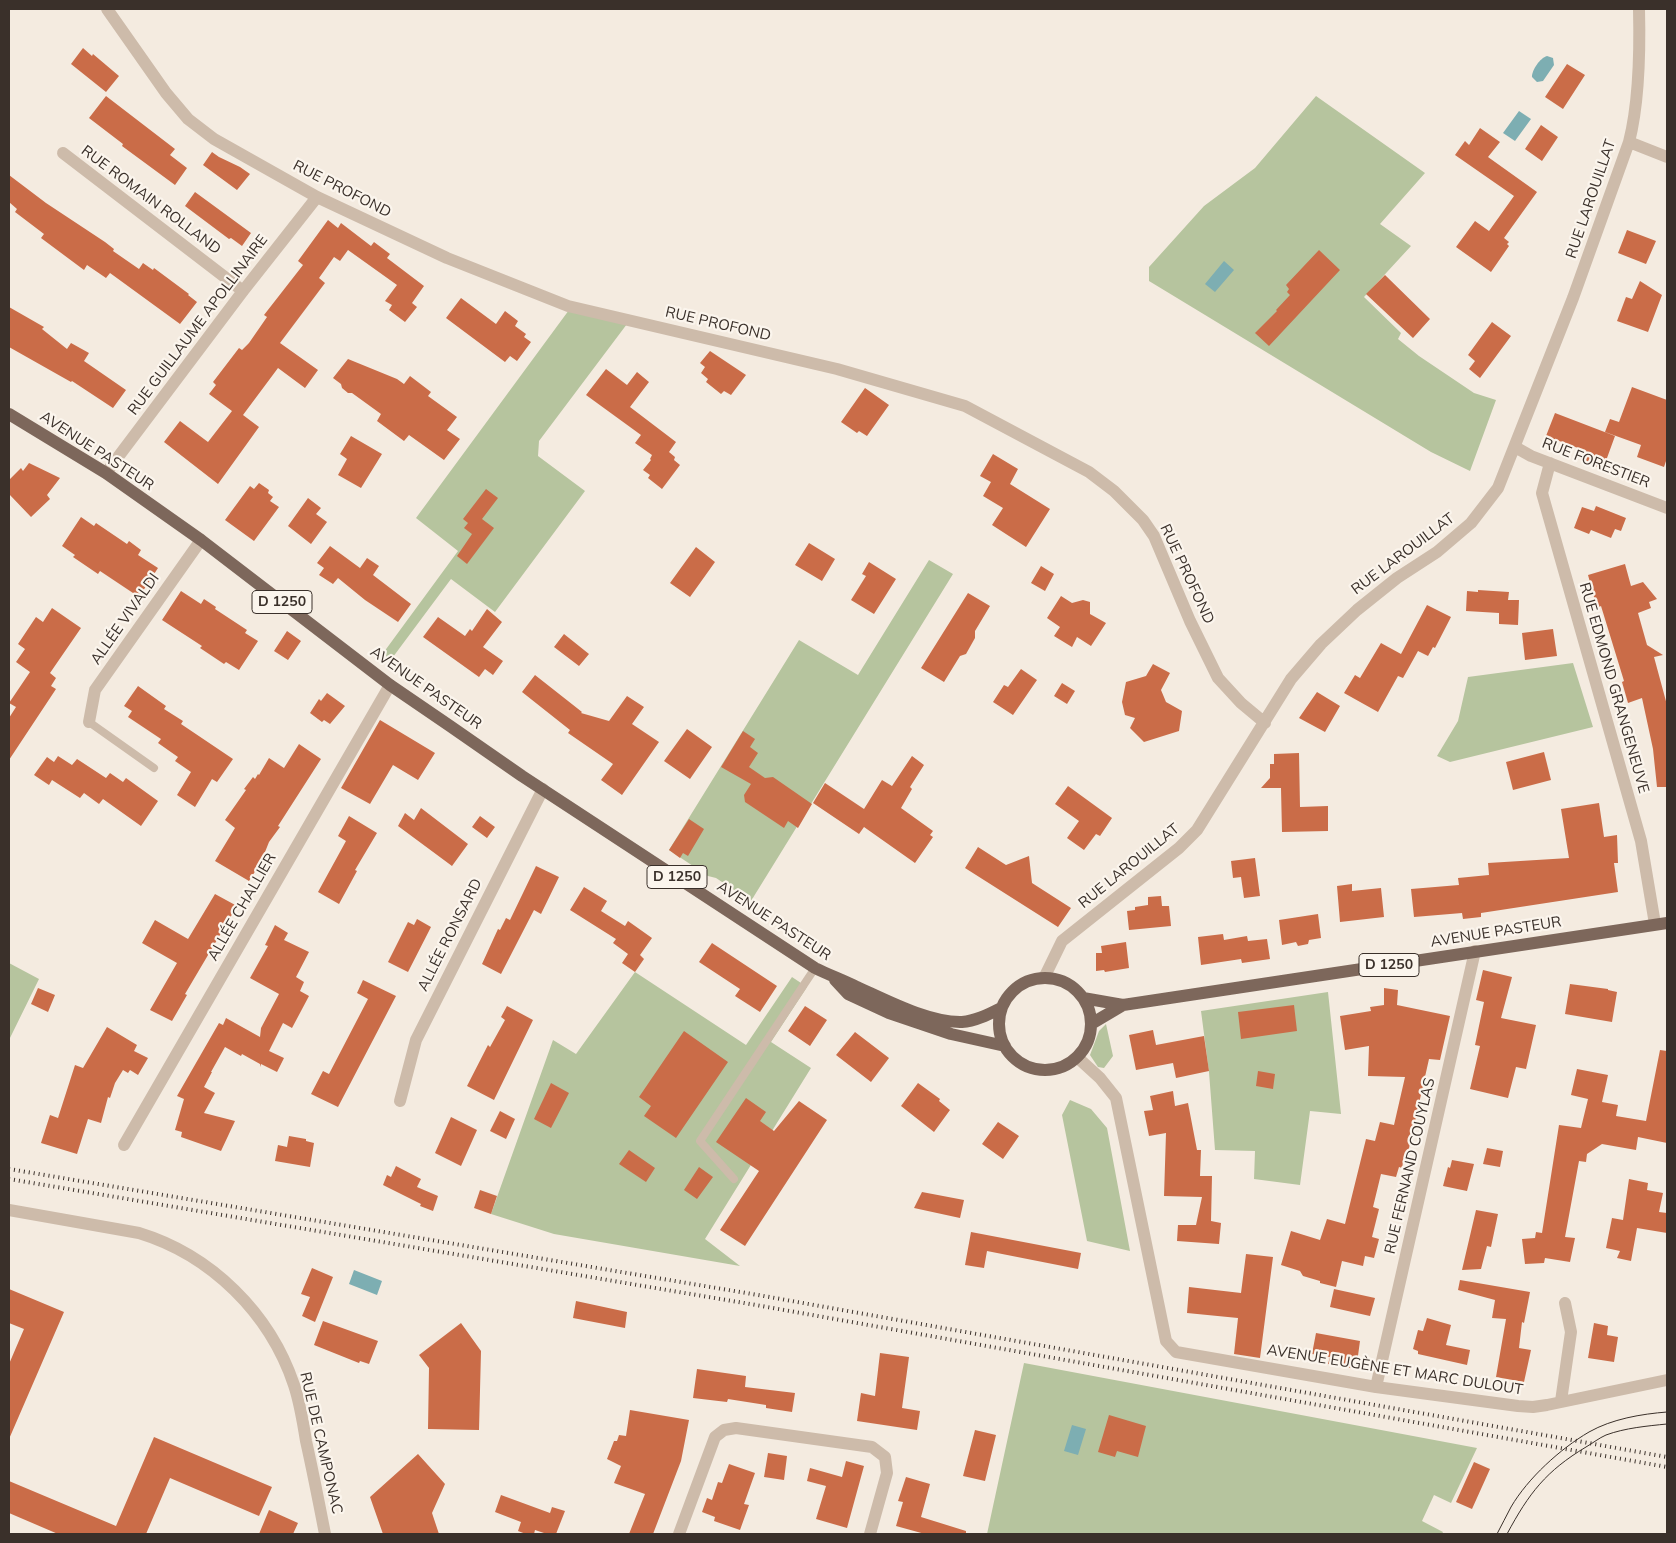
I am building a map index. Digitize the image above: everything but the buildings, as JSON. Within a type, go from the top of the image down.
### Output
[{"type":"main road","name":"AVENUE PASTEUR","points":[[9,414],[106,473],[201,540],[390,685],[543,789],[815,968],[893,1004],[944,1021],[961,1022],[975,1020],[1002,1008]]},
{"type":"main road","name":"AVENUE PASTEUR","points":[[1083,998],[1123,1005],[1661,923]]},
{"type":"main road","name":"AVENUE PASTEUR","points":[[832,977],[848,994],[889,1013],[951,1034],[1005,1046]]},
{"type":"main road","points":[[1044,978],[1059,980],[1072,987],[1083,998],[1089,1011],[1091,1024],[1089,1036],[1084,1048],[1077,1057],[1064,1066],[1050,1070],[1034,1069],[1020,1063],[1009,1052],[1001,1039],[999,1024],[1002,1008],[1007,997],[1016,988],[1029,981],[1044,978]]},
{"type":"main road","name":"AVENUE PASTEUR","points":[[1091,1024],[1123,1005]]},
{"type":"street","name":"RUE PROFOND","points":[[107,9],[166,93],[188,119],[214,139],[317,197],[447,258],[568,306],[838,368],[965,406],[1090,472],[1114,491],[1143,520],[1154,536],[1190,621],[1218,678],[1241,703],[1265,723]]},
{"type":"street","name":"RUE LAROUILLAT","points":[[1044,978],[1062,941],[1179,848],[1197,830],[1291,679],[1321,644],[1357,610],[1397,578],[1436,552],[1471,523],[1498,488],[1573,298],[1628,142],[1633,125],[1638,71],[1640,41],[1639,9]]},
{"type":"street","points":[[1628,142],[1667,157]]},
{"type":"street","name":"RUE ROMAIN ROLLAND","points":[[63,153],[243,291]]},
{"type":"street","name":"RUE GUILLAUME APOLLINAIRE","points":[[106,473],[243,291],[317,197]]},
{"type":"street","name":"RUE FORESTIER","points":[[1515,447],[1550,463],[1667,508]]},
{"type":"street","name":"RUE EDMOND GRANGENEUVE","points":[[1550,463],[1542,493],[1641,842],[1661,923]]},
{"type":"street","name":"ALLÉE VIVALDI","points":[[89,722],[95,690],[201,540]]},
{"type":"street","name":"ALLÉE CHALLIER","points":[[124,1145],[390,685]]},
{"type":"street","name":"ALLÉE RONSARD","points":[[400,1101],[416,1040],[543,789]]},
{"type":"street","name":"RUE FERNAND COUYLAS","points":[[1376,1387],[1475,952]]},
{"type":"street","name":"AVENUE EUGÈNE ET MARC DULOUT","points":[[1077,1057],[1100,1078],[1116,1098],[1166,1341],[1176,1352],[1376,1387],[1533,1407],[1667,1380]]},
{"type":"street","name":"RUE DE CAMPONAC","points":[[9,1210],[158,1238],[200,1262],[237,1292],[256,1313],[272,1338],[284,1359],[294,1386],[326,1534]]},
{"type":"street","points":[[1561,1401],[1571,1332],[1565,1303]]},
{"type":"street","points":[[679,1534],[715,1437],[724,1430],[736,1428],[872,1448],[885,1457],[887,1473],[870,1534]]},
{"type":"lane","points":[[89,722],[154,768]]},
{"type":"lane","points":[[734,1178],[700,1141],[815,968]]},
{"type":"green space","points":[[1316,96],[1425,173],[1380,224],[1411,246],[1364,297],[1401,333],[1398,339],[1419,356],[1474,393],[1496,400],[1470,471],[1431,452],[1149,281],[1149,267],[1204,206],[1255,168]]},
{"type":"green space","points":[[569,310],[627,324],[539,441],[538,456],[585,491],[495,612],[451,579],[390,661],[381,656],[458,551],[416,518]]},
{"type":"green space","points":[[929,560],[953,574],[751,901],[669,850],[799,640],[858,675]]},
{"type":"green space","points":[[1573,663],[1593,727],[1450,762],[1437,756],[1458,721],[1468,677]]},
{"type":"green space","points":[[9,963],[39,979],[9,1040]]},
{"type":"green space","points":[[635,972],[746,1045],[792,977],[807,987],[771,1042],[811,1068],[705,1239],[740,1266],[554,1234],[491,1214],[553,1040],[576,1054]]},
{"type":"green space","points":[[1328,992],[1341,1114],[1310,1111],[1300,1185],[1254,1179],[1255,1151],[1215,1150],[1209,1072],[1201,1011]]},
{"type":"green space","points":[[1106,1024],[1113,1056],[1104,1068],[1098,1067],[1090,1055],[1099,1031]]},
{"type":"green space","points":[[1070,1100],[1091,1109],[1107,1128],[1130,1251],[1087,1241],[1062,1115]]},
{"type":"green space","points":[[1024,1363],[1477,1448],[1451,1503],[1434,1495],[1422,1521],[1443,1532],[1442,1534],[987,1534]]},
{"type":"water","points":[[1547,56],[1553,58],[1554,65],[1543,81],[1537,82],[1532,77],[1533,71],[1539,62]]},
{"type":"water","points":[[1519,111],[1531,119],[1515,141],[1503,133]]},
{"type":"water","points":[[1224,261],[1234,270],[1215,292],[1205,284]]},
{"type":"water","points":[[354,1270],[382,1281],[377,1295],[349,1284]]},
{"type":"water","points":[[1072,1425],[1086,1429],[1078,1455],[1064,1451]]},
{"type":"tram line","points":[[1497,1534],[1511,1507],[1526,1485],[1556,1456],[1578,1439],[1598,1427],[1617,1420],[1667,1412]]},
{"type":"tram line","points":[[1507,1534],[1523,1506],[1540,1484],[1549,1474],[1572,1456],[1606,1435],[1628,1429],[1667,1424]]},
{"type":"railway","points":[[9,1169],[758,1295],[1667,1457]]},
{"type":"railway","points":[[9,1179],[756,1305],[1667,1467]]}]
